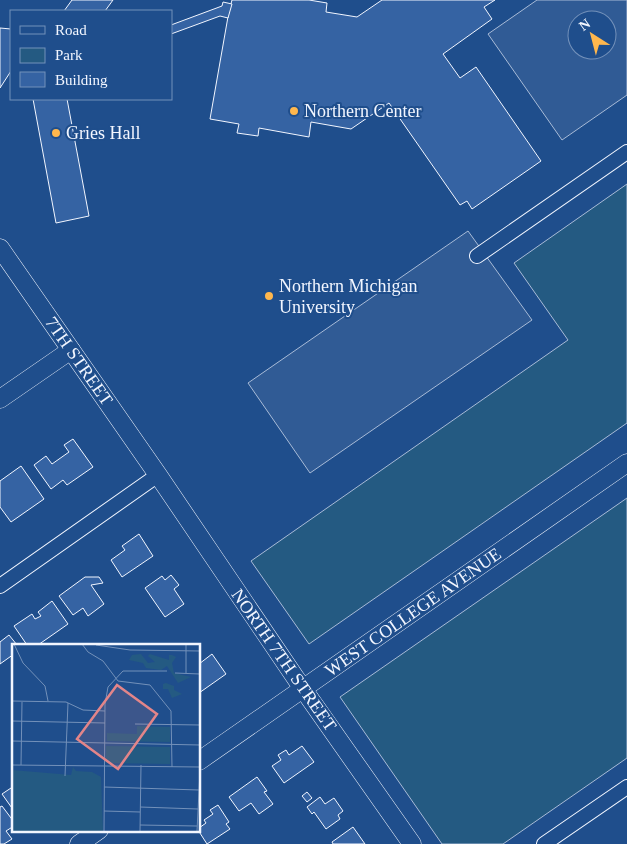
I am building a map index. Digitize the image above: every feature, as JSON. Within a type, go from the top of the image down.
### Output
[{"type":"street","points":[[477,256],[627,152]]},
{"type":"street","name":"7TH STREET","points":[[0,248],[158,475]]},
{"type":"street","points":[[0,399],[71,350]]},
{"type":"street","name":"WEST COLLEGE AVENUE","points":[[200,760],[627,463]]},
{"type":"street","points":[[0,586],[158,475]]},
{"type":"street","name":"NORTH 7TH STREET","points":[[158,475],[303,689],[412,844]]},
{"type":"street","points":[[544,844],[627,787]]},
{"type":"street","points":[[79,844],[96,832]]},
{"type":"green space","points":[[627,184],[627,423],[309,644],[251,561],[568,340],[514,263]]},
{"type":"green space","points":[[627,498],[627,758],[503,844],[442,844],[340,697]]},
{"type":"shaded area","points":[[537,0],[627,0],[627,95],[562,140],[488,34]]},
{"type":"shaded area","points":[[468,231],[532,320],[310,473],[248,383]]},
{"type":"building","points":[[72,0],[113,0],[106,10],[65,10]]},
{"type":"building","name":"Northern Center","points":[[232,0],[309,0],[327,3],[326,12],[357,17],[382,0],[495,0],[484,7],[492,19],[443,54],[460,78],[476,67],[541,161],[472,209],[467,201],[460,205],[389,103],[351,129],[311,122],[309,137],[259,128],[258,136],[237,133],[239,124],[210,119]]},
{"type":"building","points":[[223,2],[232,4],[228,18],[220,16],[172,34],[172,25],[222,6]]},
{"type":"building","points":[[0,28],[10,29],[10,73],[0,88]]},
{"type":"building","name":"Gries Hall","points":[[33,100],[67,100],[89,216],[56,223]]},
{"type":"building","points":[[73,439],[93,467],[67,485],[63,480],[51,489],[34,465],[46,456],[52,464],[69,452],[64,445]]},
{"type":"building","points":[[21,466],[44,499],[11,522],[0,507],[0,481]]},
{"type":"building","points":[[139,534],[153,556],[122,577],[111,560],[125,550],[122,546]]},
{"type":"building","points":[[171,575],[179,585],[174,589],[184,604],[165,617],[145,588],[162,576],[165,580]]},
{"type":"building","points":[[85,577],[99,577],[103,583],[91,585],[104,604],[88,616],[83,608],[73,615],[59,596]]},
{"type":"building","points":[[52,601],[68,624],[39,644],[26,644],[14,626],[32,614],[35,619],[41,616],[38,612]]},
{"type":"building","points":[[9,635],[16,644],[12,644],[12,655],[0,664],[0,642]]},
{"type":"building","points":[[212,654],[226,674],[200,692],[200,663]]},
{"type":"building","points":[[302,746],[314,762],[284,783],[272,766],[281,760],[278,755],[286,750],[289,755]]},
{"type":"building","points":[[257,777],[267,791],[264,792],[273,804],[259,814],[251,803],[239,811],[229,797]]},
{"type":"building","points":[[12,787],[12,808],[2,794]]},
{"type":"building","points":[[307,792],[312,798],[307,802],[302,796]]},
{"type":"building","points":[[320,797],[325,804],[334,798],[343,811],[338,815],[340,819],[326,829],[314,812],[312,814],[307,807]]},
{"type":"building","points":[[218,805],[229,822],[226,824],[230,829],[207,844],[199,832],[200,827],[206,823],[204,820],[213,814],[210,810]]},
{"type":"building","points":[[2,806],[12,819],[12,827],[6,831],[12,839],[4,844],[0,844],[0,807]]},
{"type":"building","points":[[353,827],[365,844],[333,844],[332,842]]},
{"type":"place","name":"Northern Center","points":[[294,111]]},
{"type":"place","name":"Gries Hall","points":[[56,133]]},
{"type":"place","name":"Northern Michigan University","points":[[269,296]]}]
